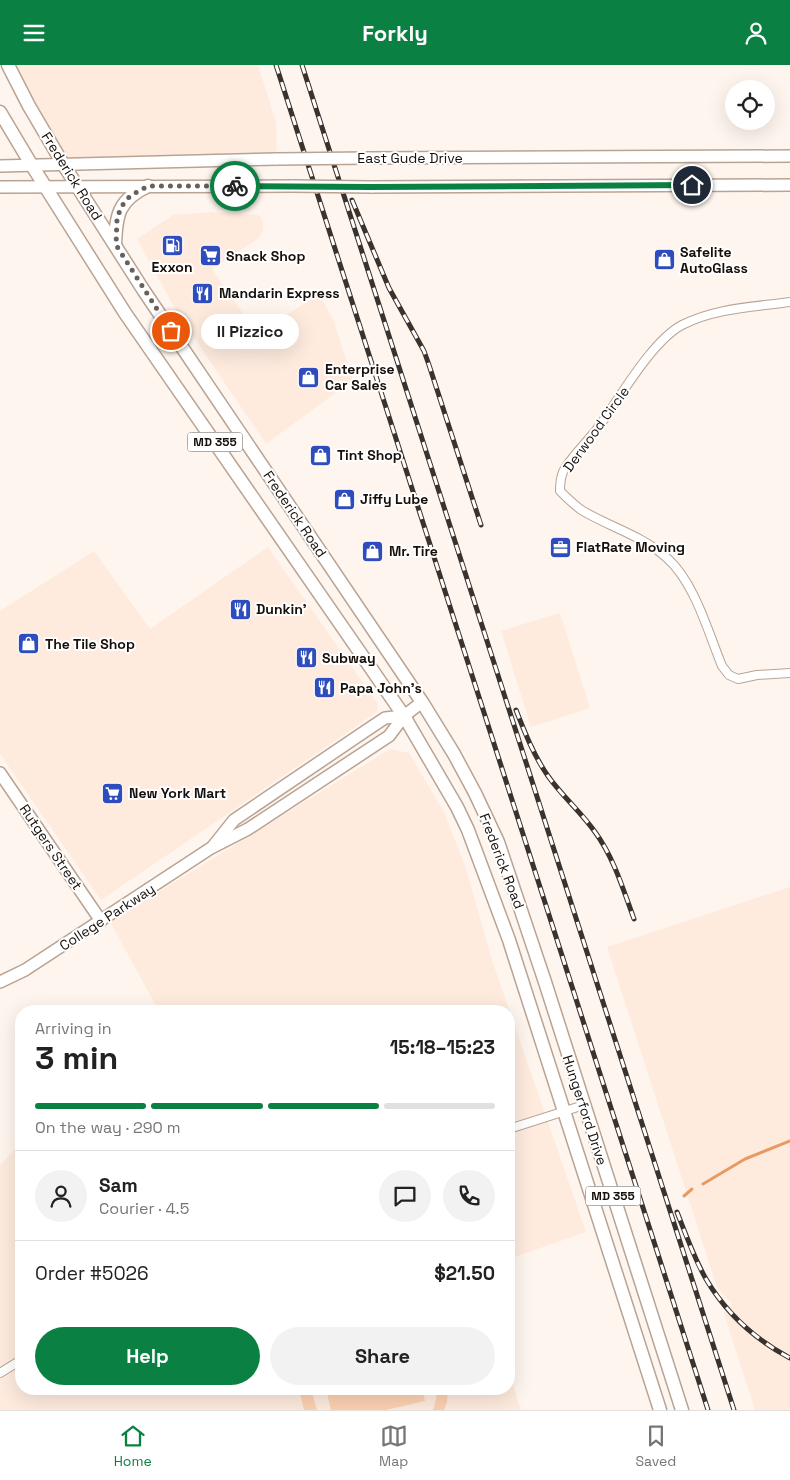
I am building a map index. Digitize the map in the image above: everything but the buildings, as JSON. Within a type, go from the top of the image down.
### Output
[{"type":"main road","name":"Frederick Road","points":[[8,65],[29,106],[63,164],[144,291],[422,702],[454,754],[498,842],[546,982]]},
{"type":"main road","name":"Frederick Road","points":[[0,112],[125,313],[404,716],[444,783],[468,830],[526,989]]},
{"type":"main road","name":"East Gude Drive","points":[[0,166],[277,159],[790,156]]},
{"type":"main road","name":"East Gude Drive","points":[[0,187],[790,185]]},
{"type":"main road","points":[[116,245],[117,219],[121,207],[130,196],[148,186]]},
{"type":"main road","name":"College Parkway","points":[[0,981],[26,970],[211,848],[248,829],[383,740],[389,736],[404,716],[422,702]]},
{"type":"main road","name":"College Parkway","points":[[211,848],[234,821],[385,718],[404,716]]},
{"type":"main road","name":"Rutgers Street","points":[[0,773],[101,921]]},
{"type":"main road","name":"Hungerford Drive","points":[[546,982],[682,1410]]},
{"type":"main road","name":"Hungerford Drive","points":[[526,989],[660,1410]]},
{"type":"street","name":"Derwood Circle","points":[[790,302],[712,314],[673,331],[643,364],[600,425],[563,471],[560,491],[581,510],[645,543],[667,558],[680,574],[694,597],[722,666],[729,675],[738,679],[757,675],[790,673]]},
{"type":"street","points":[[515,1127],[584,1105]]},
{"type":"street","points":[[0,1373],[15,1364]]},
{"type":"shaded area","points":[[8,65],[258,65],[276,122],[277,159],[63,164]]},
{"type":"shaded area","points":[[212,212],[259,215],[263,221],[263,230],[259,238],[212,269],[257,334],[319,294],[333,319],[353,380],[266,444],[178,314],[137,239],[173,215]]},
{"type":"shaded area","points":[[268,547],[378,704],[377,712],[101,900],[0,754],[0,611],[94,551],[150,629]]},
{"type":"shaded area","points":[[560,613],[590,708],[531,727],[501,631]]},
{"type":"shaded area","points":[[390,749],[409,753],[444,812],[466,868],[492,960],[508,1005],[156,1005],[110,922]]},
{"type":"shaded area","points":[[790,887],[790,1410],[755,1410],[724,1313],[732,1304],[717,1287],[607,947]]},
{"type":"shaded area","points":[[515,1027],[586,1232],[515,1257]]},
{"type":"shaded area","points":[[15,1149],[15,1395],[515,1395],[515,1392],[521,1410],[0,1410],[0,1165]]},
{"type":"shaded area","points":[[300,1395],[313,1395],[317,1410],[304,1410]]},
{"type":"shaded area","points":[[327,1395],[424,1395],[425,1401],[386,1410],[331,1410]]},
{"type":"shaded area","points":[[436,1395],[448,1395],[444,1410],[433,1410]]},
{"type":"waterway","points":[[703,1184],[745,1159],[790,1141]]},
{"type":"waterway","points":[[684,1196],[692,1189]]},
{"type":"railway","points":[[276,65],[708,1410]]},
{"type":"railway","points":[[302,65],[734,1410]]},
{"type":"railway","points":[[352,200],[389,288],[424,351],[481,525]]},
{"type":"railway","points":[[516,710],[530,744],[548,776],[590,825],[608,852],[634,919]]},
{"type":"railway","points":[[677,1212],[690,1246],[706,1279],[723,1303],[743,1325],[765,1343],[790,1358]]},
{"type":"way so far","points":[[171,331],[116,245],[117,219],[121,207],[130,196],[148,186],[235,186]]},
{"type":"place","name":"Exxon","points":[[172,245]]},
{"type":"place","name":"Snack Shop","points":[[210,256]]},
{"type":"place","name":"Safelite AutoGlass","points":[[664,260]]},
{"type":"place","name":"Mandarin Express","points":[[203,293]]},
{"type":"place","name":"Il Pizzico","points":[[171,331]]},
{"type":"place","name":"Enterprise Car Sales","points":[[309,377]]},
{"type":"place","name":"Tint Shop","points":[[321,455]]},
{"type":"place","name":"Jiffy Lube","points":[[344,499]]},
{"type":"place","name":"FlatRate Moving","points":[[560,547]]},
{"type":"place","name":"Mr. Tire","points":[[373,551]]},
{"type":"place","name":"Dunkin'","points":[[240,609]]},
{"type":"place","name":"The Tile Shop","points":[[29,644]]},
{"type":"place","name":"Subway","points":[[306,658]]},
{"type":"place","name":"Papa John's","points":[[324,688]]},
{"type":"place","name":"New York Mart","points":[[113,793]]},
{"type":"route","points":[[235,186],[692,185]]}]
